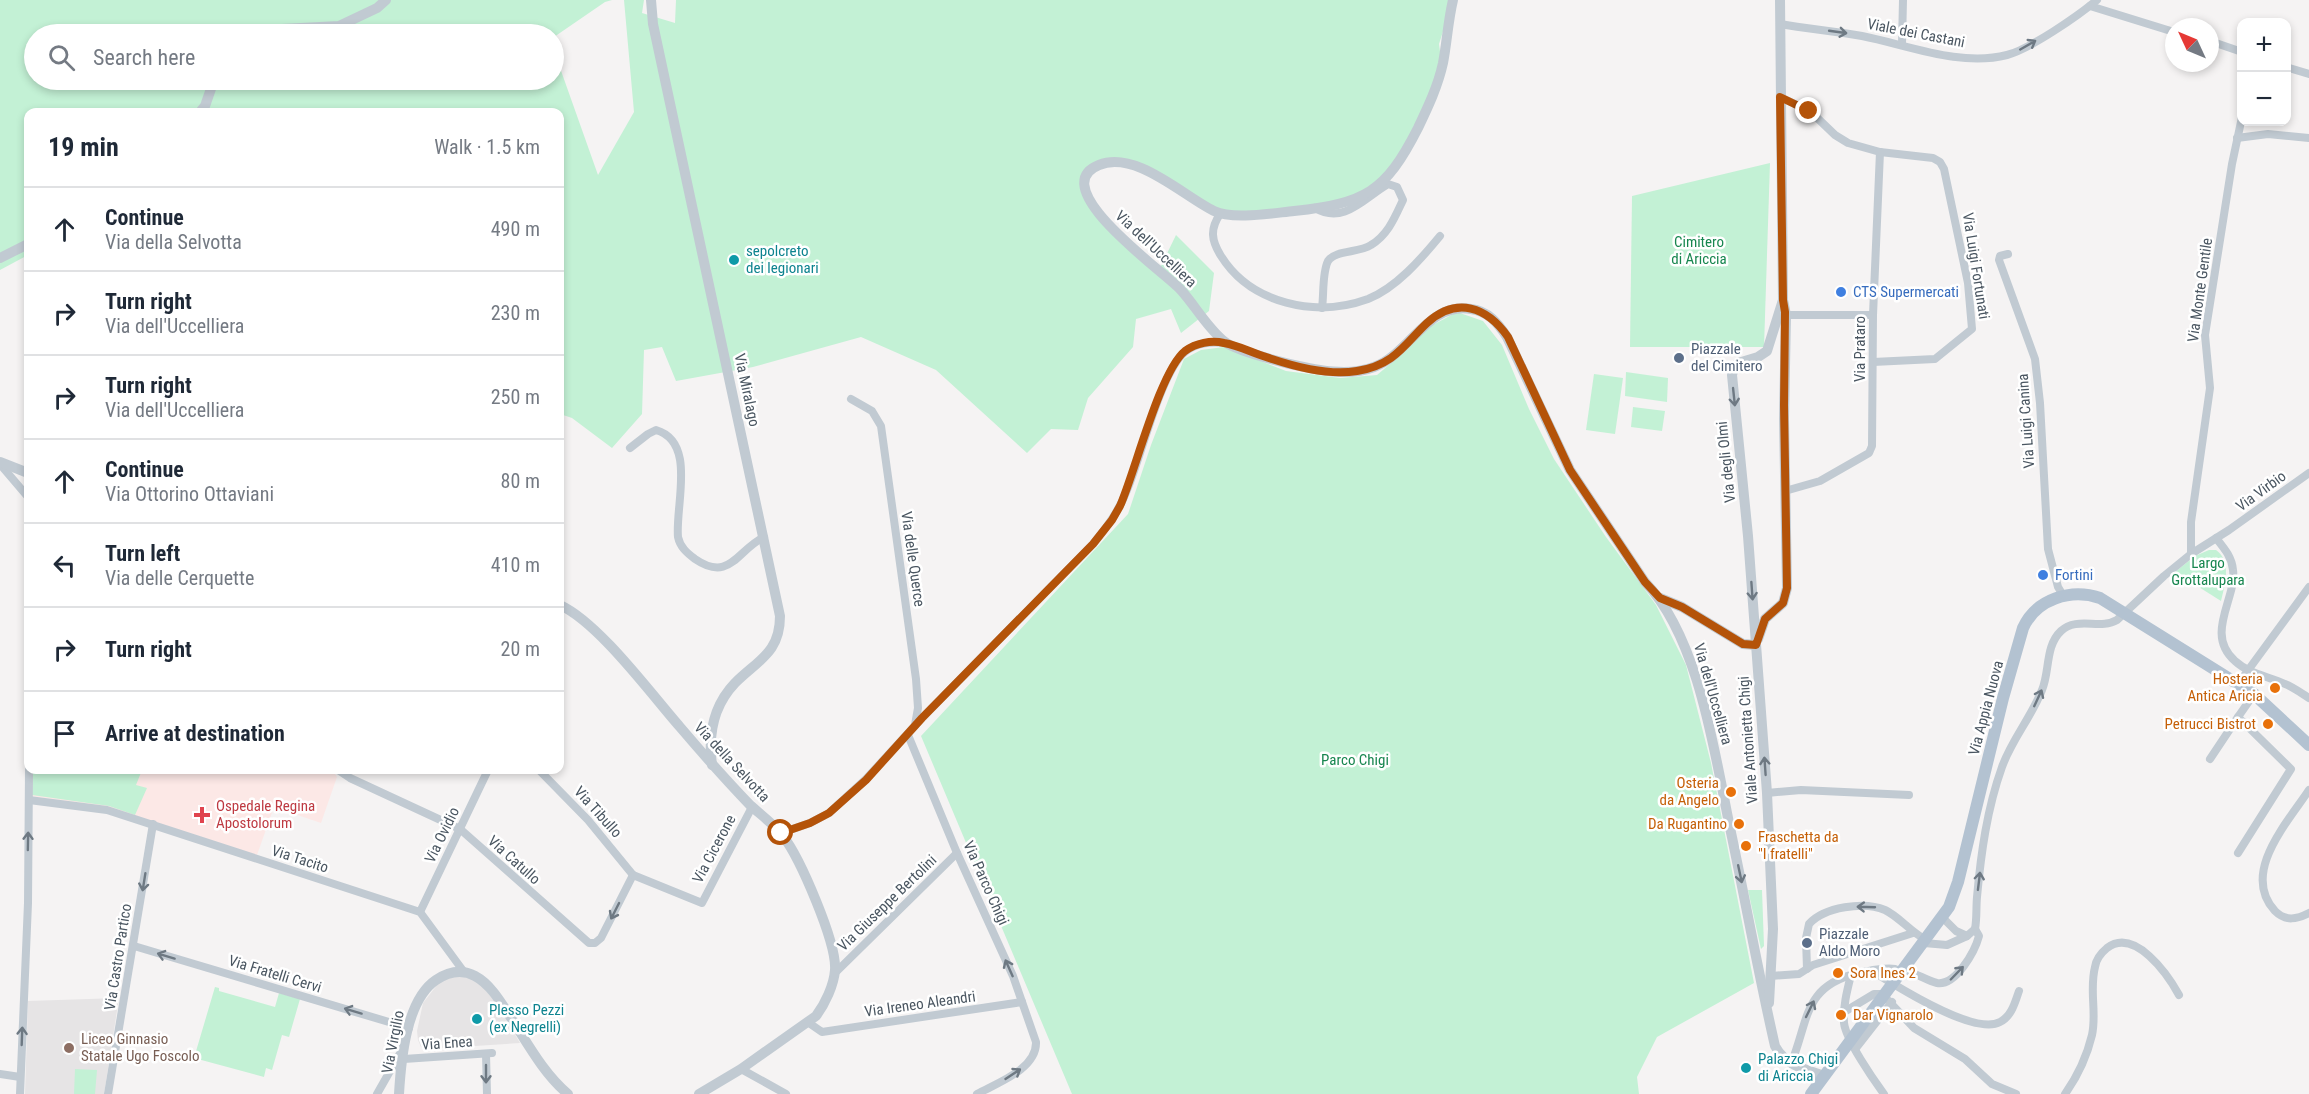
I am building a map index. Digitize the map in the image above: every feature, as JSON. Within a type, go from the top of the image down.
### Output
[{"type":"main road","name":"Via Appia Nuova","points":[[1811,1094],[1943,918],[1958,882],[2000,709],[2023,628],[2028,617],[2039,606],[2064,597],[2086,594],[2110,604],[2254,694],[2309,745]]},
{"type":"street","points":[[343,24],[376,8],[386,0]]},
{"type":"street","name":"Via Miralago","points":[[651,0],[653,24],[779,608],[778,635],[771,651],[736,682],[722,701],[713,724],[710,745],[712,765]]},
{"type":"street","name":"Via dell'Uccelliera","points":[[1454,0],[1438,81],[1428,108],[1399,163],[1390,176],[1371,191],[1345,201],[1315,208],[1270,213],[1220,214],[1129,164],[1102,164],[1089,171],[1085,177],[1085,192],[1097,212],[1180,289],[1226,343],[1287,363],[1326,371],[1349,372],[1372,368],[1391,358],[1425,324],[1445,311],[1467,308],[1487,314],[1508,337],[1570,470],[1645,582],[1660,598],[1690,660],[1708,723],[1775,1046],[1791,1064]]},
{"type":"street","points":[[1660,598],[1682,607],[1743,644],[1756,645],[1765,619],[1783,603],[1787,588],[1780,0]]},
{"type":"street","points":[[1902,45],[1903,0]]},
{"type":"street","name":"Viale dei Castani","points":[[1780,24],[1848,33],[1952,56],[1980,58],[2001,56],[2023,48],[2093,3],[2165,29]]},
{"type":"street","points":[[2219,44],[2237,51]]},
{"type":"street","points":[[2291,69],[2309,74]]},
{"type":"street","points":[[202,108],[210,90]]},
{"type":"street","points":[[1780,97],[1805,108],[1844,141],[1880,152]]},
{"type":"street","name":"Via Monte Gentile","points":[[2191,554],[2191,522],[2210,388],[2205,335],[2239,126]]},
{"type":"street","points":[[2237,138],[2268,134],[2309,138]]},
{"type":"street","name":"Via Prataro","points":[[1785,491],[1820,481],[1869,453],[1872,446],[1873,315],[1880,152]]},
{"type":"street","name":"Via Luigi Fortunati","points":[[1873,362],[1935,359],[1972,328],[1973,322],[1966,271],[1943,165],[1933,158],[1880,152]]},
{"type":"street","points":[[1315,208],[1324,213],[1340,214],[1360,205],[1388,184],[1397,187],[1403,200],[1393,222],[1381,238],[1356,252],[1338,254],[1329,260],[1326,266],[1322,308]]},
{"type":"street","points":[[1220,214],[1213,226],[1214,243],[1223,260],[1238,278],[1258,292],[1302,306],[1322,308],[1361,301],[1378,294],[1394,283],[1424,255],[1440,236]]},
{"type":"street","points":[[0,258],[24,246]]},
{"type":"street","name":"Via Luigi Canina","points":[[2008,254],[2000,256],[2000,260],[2035,359],[2040,403],[2048,549],[2058,587],[2064,597]]},
{"type":"street","name":"Via degli Olmi","points":[[1756,645],[1732,372],[1738,363],[1758,357],[1767,351],[1783,300]]},
{"type":"street","points":[[1785,315],[1873,315]]},
{"type":"street","points":[[699,1094],[809,1023],[824,1004],[835,973],[832,951],[822,915],[781,833],[810,823],[829,813],[866,780],[1093,544],[1112,520],[1128,489],[1168,375],[1178,359],[1185,352],[1202,343],[1226,343]]},
{"type":"street","name":"Via delle Querce","points":[[851,399],[872,411],[880,426],[916,679],[917,722],[908,735]]},
{"type":"street","points":[[630,448],[656,430],[670,436],[676,443],[681,462],[677,519],[678,540],[683,548],[698,561],[713,567],[727,566],[736,561],[754,542],[764,537]]},
{"type":"street","points":[[0,463],[24,472]]},
{"type":"street","points":[[0,463],[24,492]]},
{"type":"street","name":"Via Virbio","points":[[2216,538],[2309,473]]},
{"type":"street","points":[[1910,972],[1937,983],[1943,983],[1952,979],[1974,950],[1979,936],[1975,929],[1982,853],[1995,790],[2008,752],[2042,690],[2051,646],[2058,634],[2068,626],[2082,623],[2108,624],[2119,618],[2164,576],[2191,554],[2216,538],[2230,558],[2233,569],[2234,581],[2222,616],[2227,651],[2246,669],[2287,685],[2309,698]]},
{"type":"street","points":[[2238,684],[2309,587]]},
{"type":"street","name":"Via della Selvotta","points":[[564,608],[606,642],[712,765],[752,807],[781,833]]},
{"type":"street","name":"Viale Antonietta Chigi","points":[[1756,645],[1767,793],[1772,948],[1768,1013]]},
{"type":"street","points":[[2210,759],[2254,694]]},
{"type":"street","points":[[2238,717],[2291,769],[2238,853]]},
{"type":"street","name":"Via Parco Chigi","points":[[908,735],[957,853],[1013,976],[1036,1042],[1035,1053],[1027,1063],[977,1094]]},
{"type":"street","points":[[20,1094],[28,903],[29,774]]},
{"type":"street","name":"Via Catullo","points":[[344,774],[460,830],[580,937],[594,944],[603,935],[633,875]]},
{"type":"street","name":"Via Ovidio","points":[[420,912],[486,774]]},
{"type":"street","name":"Via Tibullo","points":[[543,774],[588,820],[633,875]]},
{"type":"street","points":[[1767,793],[1801,790],[1909,795]]},
{"type":"street","points":[[2309,790],[2270,849],[2262,872],[2266,895],[2279,914],[2291,919],[2309,913]]},
{"type":"street","name":"Via Tacito","points":[[28,800],[107,810],[420,912]]},
{"type":"street","name":"Via Cicerone","points":[[633,875],[702,903],[752,807]]},
{"type":"street","name":"Via Castro Partico","points":[[108,1094],[153,824]]},
{"type":"street","name":"Via Giuseppe Bertolini","points":[[835,973],[957,853]]},
{"type":"street","points":[[1807,969],[1806,938],[1809,924],[1813,920],[1843,908],[1874,907],[1891,913],[1925,942],[1947,945],[1967,936],[1975,929]]},
{"type":"street","points":[[420,912],[464,972],[477,977],[492,992],[548,1072],[568,1094]]},
{"type":"street","points":[[1943,918],[1952,928],[1967,936]]},
{"type":"street","points":[[1771,976],[1799,974],[1807,969],[1913,933]]},
{"type":"street","points":[[2065,1094],[2082,1063],[2090,1041],[2093,1024],[2091,998],[2093,976],[2096,960],[2105,950],[2119,943],[2137,947],[2159,965],[2179,995]]},
{"type":"street","name":"Via Fratelli Cervi","points":[[134,946],[409,1028]]},
{"type":"street","points":[[1754,951],[1761,957],[1772,948]]},
{"type":"street","points":[[1827,1073],[1791,1064],[1798,1048],[1806,1014],[1812,1002],[1833,982],[1851,975],[1888,968],[1895,969]]},
{"type":"street","points":[[1872,971],[1923,1002],[1973,1023],[1989,1026],[2005,1019],[2011,1012],[2019,991]]},
{"type":"street","name":"Via Virgilio","points":[[399,1094],[405,1045],[415,1006],[426,988],[437,979],[449,974],[464,972]]},
{"type":"street","points":[[1851,975],[1844,1012],[1845,1026],[1884,1094]]},
{"type":"street","points":[[1844,1012],[1877,993],[1882,993],[1914,1028],[1965,1059],[1992,1084],[2016,1094]]},
{"type":"street","name":"Via Ireneo Aleandri","points":[[809,1023],[822,1032],[1022,1002]]},
{"type":"street","points":[[1856,1048],[1892,1002]]},
{"type":"street","points":[[377,1094],[405,1045]]},
{"type":"street","name":"Via Enea","points":[[404,1059],[489,1053],[488,1094]]},
{"type":"street","points":[[741,1069],[786,1094]]},
{"type":"street","points":[[0,1074],[20,1077]]},
{"type":"shaded area","name":"Ospedale Regina Apostolorum","points":[[31,774],[335,774],[337,777],[321,823],[274,807],[257,855],[109,807],[31,796]]},
{"type":"shaded area","points":[[452,974],[475,978],[495,1001],[520,1043],[428,1049],[421,1047],[417,1031],[423,1003],[437,985]]},
{"type":"shaded area","name":"Liceo Ginnasio Statale Ugo Foscolo","points":[[119,998],[104,1094],[25,1094],[28,1001]]},
{"type":"green space","points":[[0,0],[612,0],[605,2],[564,30],[564,24],[24,24],[24,90],[564,90],[564,79],[598,175],[634,112],[624,0],[644,0],[642,13],[675,23],[676,0],[1453,0],[1439,44],[1442,66],[1394,170],[1345,202],[1229,215],[1122,163],[1089,171],[1089,201],[1159,270],[1176,235],[1214,273],[1209,311],[1181,333],[1171,309],[1136,319],[1133,347],[1088,398],[1078,430],[1051,429],[1027,453],[936,370],[861,337],[753,367],[676,381],[662,347],[644,350],[642,414],[612,448],[572,418],[564,415],[564,108],[24,108],[24,257],[0,270]]},
{"type":"green space","name":"Cimitero di Ariccia","points":[[1770,163],[1764,347],[1630,347],[1632,196]]},
{"type":"green space","name":"Parco Chigi","points":[[1457,312],[1483,321],[1502,345],[1529,409],[1554,459],[1606,537],[1656,605],[1686,665],[1711,763],[1754,983],[1657,1037],[1637,1077],[1639,1094],[1072,1094],[921,736],[1128,514],[1151,445],[1184,359],[1201,350],[1224,347],[1286,371],[1340,378],[1377,375],[1429,327]]},
{"type":"green space","points":[[1626,372],[1668,378],[1667,402],[1625,396]]},
{"type":"green space","points":[[1594,374],[1623,378],[1615,434],[1586,430]]},
{"type":"green space","points":[[1633,407],[1665,411],[1662,431],[1631,427]]},
{"type":"green space","name":"Largo Grottalupara","points":[[2209,550],[2216,550],[2221,555],[2226,567],[2221,601],[2175,572],[2195,556]]},
{"type":"green space","points":[[33,774],[140,774],[136,785],[147,788],[135,815],[109,806],[32,795]]},
{"type":"green space","points":[[1748,890],[1762,890],[1764,946],[1761,949]]},
{"type":"green space","points":[[215,987],[219,988],[219,991],[275,1007],[279,993],[300,999],[289,1037],[282,1035],[272,1070],[266,1068],[264,1077],[194,1058]]},
{"type":"green space","points":[[75,1069],[97,1070],[95,1094],[74,1094]]},
{"type":"place","name":"sepolcreto dei legionari","points":[[734,260]]},
{"type":"place","name":"CTS Supermercati","points":[[1841,292]]},
{"type":"place","name":"Piazzale del Cimitero","points":[[1679,358]]},
{"type":"place","name":"Fortini","points":[[2043,575]]},
{"type":"place","name":"Hosteria Antica Aricia","points":[[2275,688]]},
{"type":"place","name":"Petrucci Bistrot","points":[[2268,724]]},
{"type":"place","name":"Osteria da Angelo","points":[[1731,792]]},
{"type":"place","name":"Ospedale Regina Apostolorum","points":[[202,815]]},
{"type":"place","name":"Da Rugantino","points":[[1739,824]]},
{"type":"place","name":"Fraschetta da \"I fratelli\"","points":[[1746,846]]},
{"type":"place","name":"Piazzale Aldo Moro","points":[[1807,943]]},
{"type":"place","name":"Sora Ines 2","points":[[1838,973]]},
{"type":"place","name":"Dar Vignarolo","points":[[1841,1015]]},
{"type":"place","name":"Plesso Pezzi (ex Negrelli)","points":[[477,1019]]},
{"type":"place","name":"Liceo Ginnasio Statale Ugo Foscolo","points":[[69,1048]]},
{"type":"place","name":"Palazzo Chigi di Ariccia","points":[[1746,1068]]},
{"type":"route","points":[[781,833],[810,823],[829,813],[866,780],[922,718],[1093,544],[1112,520],[1128,489],[1168,375],[1185,352],[1202,343],[1226,343],[1287,363],[1326,371],[1349,372],[1372,368],[1391,358],[1425,324],[1445,311],[1467,308],[1487,314],[1508,337],[1570,470],[1645,582],[1660,598],[1682,607],[1743,644],[1756,645],[1765,619],[1783,603],[1787,588],[1785,312],[1780,97],[1809,111]]}]
